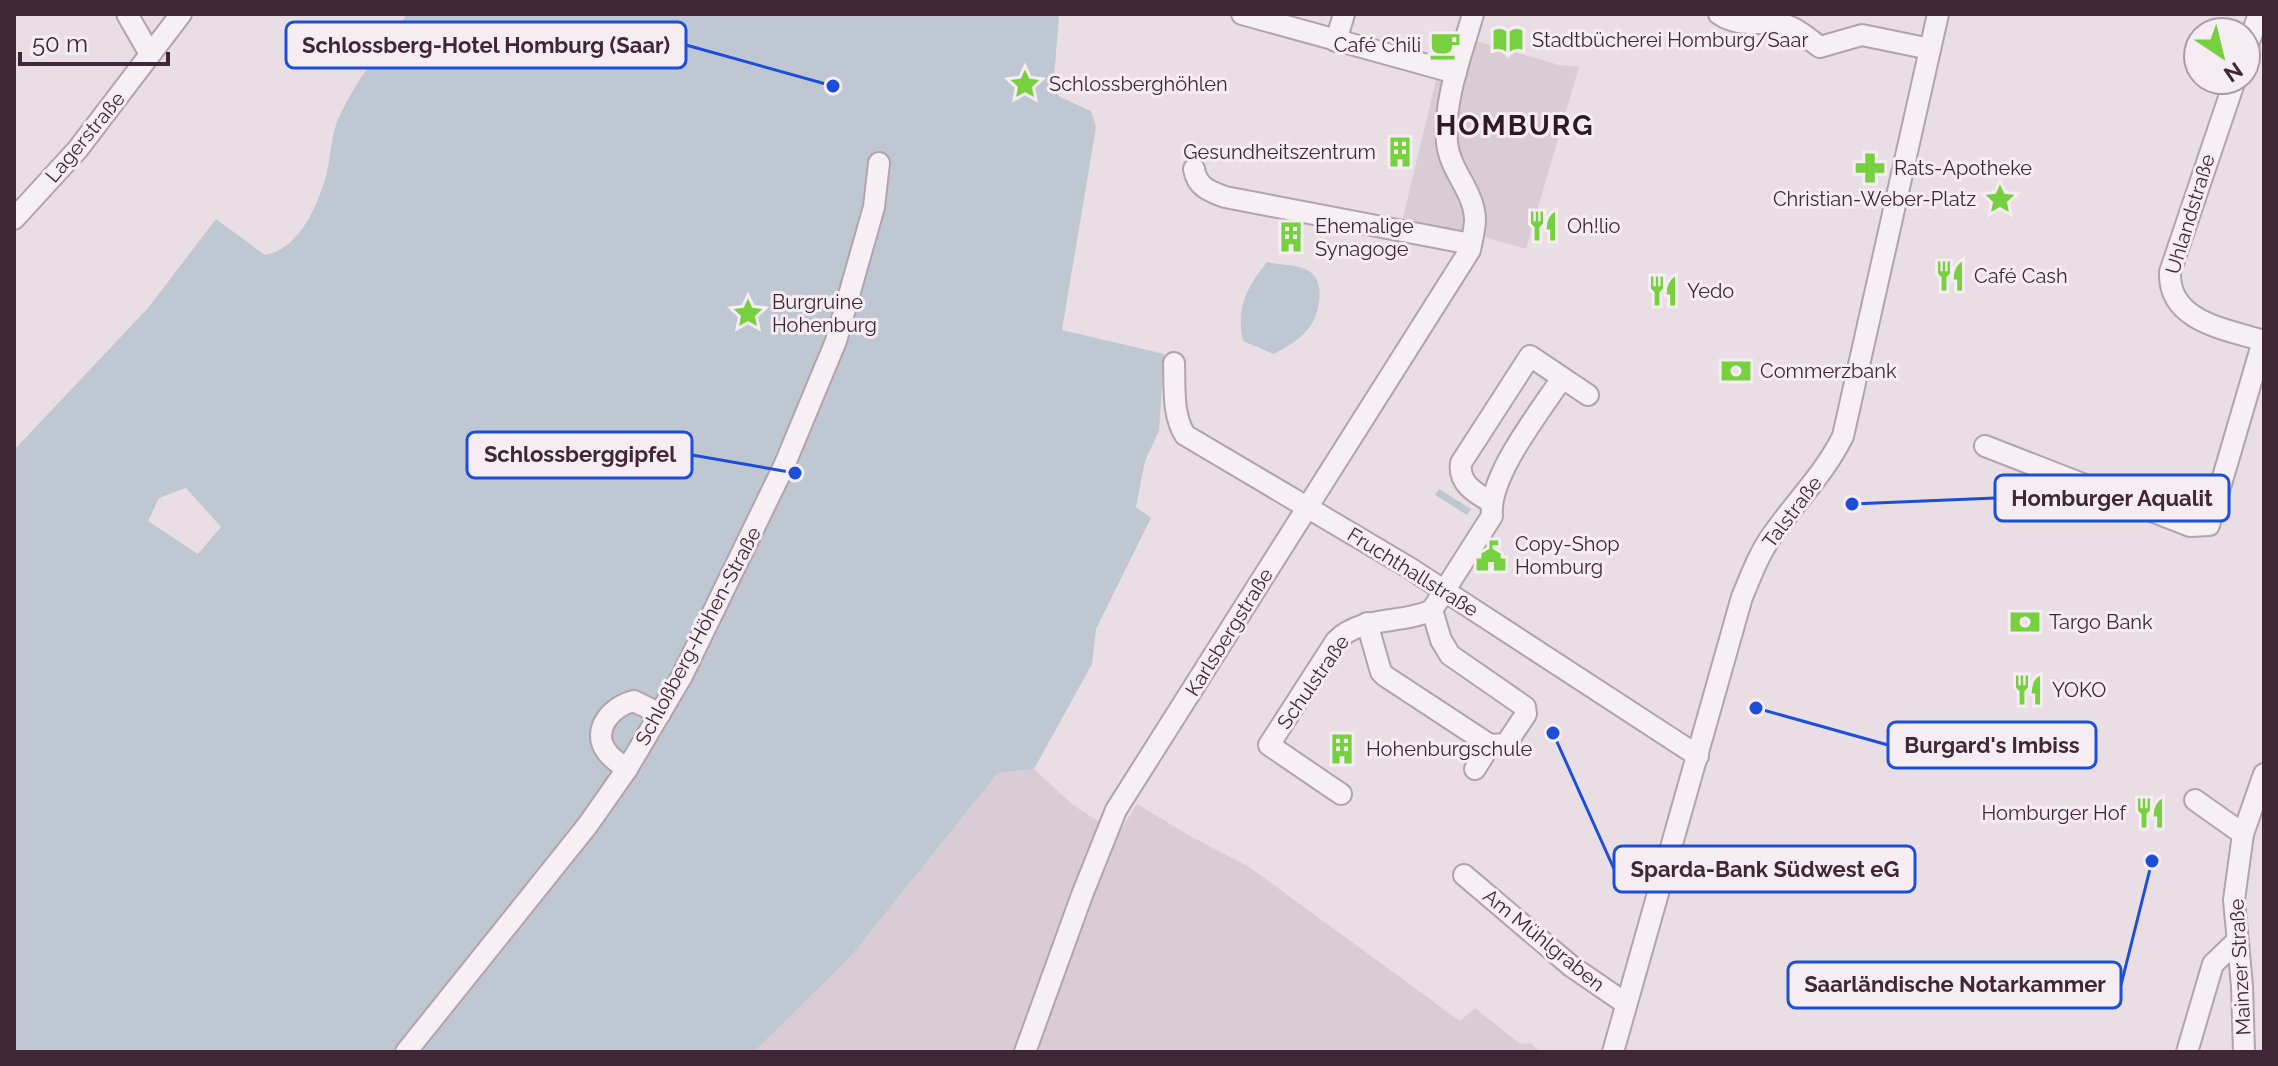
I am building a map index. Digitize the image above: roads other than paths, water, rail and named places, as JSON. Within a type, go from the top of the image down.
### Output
[{"type":"street","points":[[127,14],[150,54]]},
{"type":"street","name":"Lagerstraße","points":[[14,219],[78,149],[181,14]]},
{"type":"street","points":[[1242,14],[1456,73]]},
{"type":"street","points":[[1336,41],[1344,14]]},
{"type":"street","points":[[1194,169],[1196,181],[1208,191],[1225,197],[1472,238],[1473,208],[1454,169],[1447,144],[1447,119],[1473,14]]},
{"type":"street","points":[[1719,14],[1743,24],[1768,23],[1790,27],[1820,47],[1862,35],[1930,49]]},
{"type":"street","name":"Talstraße","points":[[1613,1052],[1742,597],[1759,557],[1773,534],[1824,470],[1843,436],[1938,14]]},
{"type":"street","name":"Uhlandstraße","points":[[1985,446],[2190,526],[2209,525],[2264,341],[2192,317],[2177,303],[2169,289],[2170,272],[2230,96]]},
{"type":"street","name":"Schloßberg-Höhen-Straße","points":[[406,1052],[587,826],[660,714],[722,596],[816,392],[839,331],[874,207],[879,163]]},
{"type":"street","name":"Karlsbergstraße","points":[[1025,1052],[1116,810],[1462,267],[1472,238]]},
{"type":"street","points":[[1491,502],[1465,484],[1459,474],[1461,463],[1530,356],[1588,395]]},
{"type":"street","name":"Fruchthallstraße","points":[[1174,363],[1176,408],[1185,435],[1445,590],[1698,756]]},
{"type":"street","points":[[1367,623],[1381,672],[1385,676],[1490,745],[1506,744],[1526,714],[1525,707],[1450,655],[1441,640],[1432,610],[1492,516],[1491,502],[1502,473],[1562,378]]},
{"type":"street","name":"Schulstraße","points":[[1341,794],[1269,745],[1336,641],[1346,631],[1367,623],[1421,615],[1432,610]]},
{"type":"street","points":[[627,769],[606,751],[601,730],[607,718],[614,709],[634,701],[660,714]]},
{"type":"street","points":[[1475,769],[1490,745]]},
{"type":"street","name":"Mainzer Straße","points":[[2244,1052],[2234,900],[2243,834],[2264,774]]},
{"type":"street","points":[[2195,800],[2243,834]]},
{"type":"street","name":"Am Mühlgraben","points":[[1464,875],[1571,966],[1625,1003]]},
{"type":"street","points":[[2187,1052],[2213,964],[2237,941]]},
{"type":"place","name":"Stadtbücherei Homburg/Saar","points":[[1508,40]]},
{"type":"place","name":"Café Chili","points":[[1445,45]]},
{"type":"place","name":"Schlossberghöhlen","points":[[1025,84]]},
{"type":"place","name":"Schlossberg-Hotel Homburg (Saar)","points":[[833,86]]},
{"type":"place","name":"Gesundheitszentrum","points":[[1400,152]]},
{"type":"place","name":"Rats-Apotheke","points":[[1870,168]]},
{"type":"place","name":"Christian-Weber-Platz","points":[[2000,199]]},
{"type":"place","name":"Oh!lio","points":[[1543,226]]},
{"type":"place","name":"Ehemalige Synagoge","points":[[1291,237]]},
{"type":"place","name":"Café Cash","points":[[1950,276]]},
{"type":"place","name":"Yedo","points":[[1663,291]]},
{"type":"place","name":"Burgruine Hohenburg","points":[[748,313]]},
{"type":"place","name":"Commerzbank","points":[[1736,371]]},
{"type":"place","name":"Schlossberggipfel","points":[[795,473]]},
{"type":"place","name":"Homburger Aqualit","points":[[1852,504]]},
{"type":"place","name":"Copy-Shop Homburg","points":[[1491,556]]},
{"type":"place","name":"Targo Bank","points":[[2025,622]]},
{"type":"place","name":"YOKO","points":[[2028,690]]},
{"type":"place","name":"Burgard's Imbiss","points":[[1756,708]]},
{"type":"place","name":"Sparda-Bank Südwest eG","points":[[1553,733]]},
{"type":"place","name":"Hohenburgschule","points":[[1342,749]]},
{"type":"place","name":"Homburger Hof","points":[[2150,813]]},
{"type":"place","name":"Saarländische Notarkammer","points":[[2152,861]]},
{"type":"district","name":"HOMBURG","points":[[1515,125]]}]
